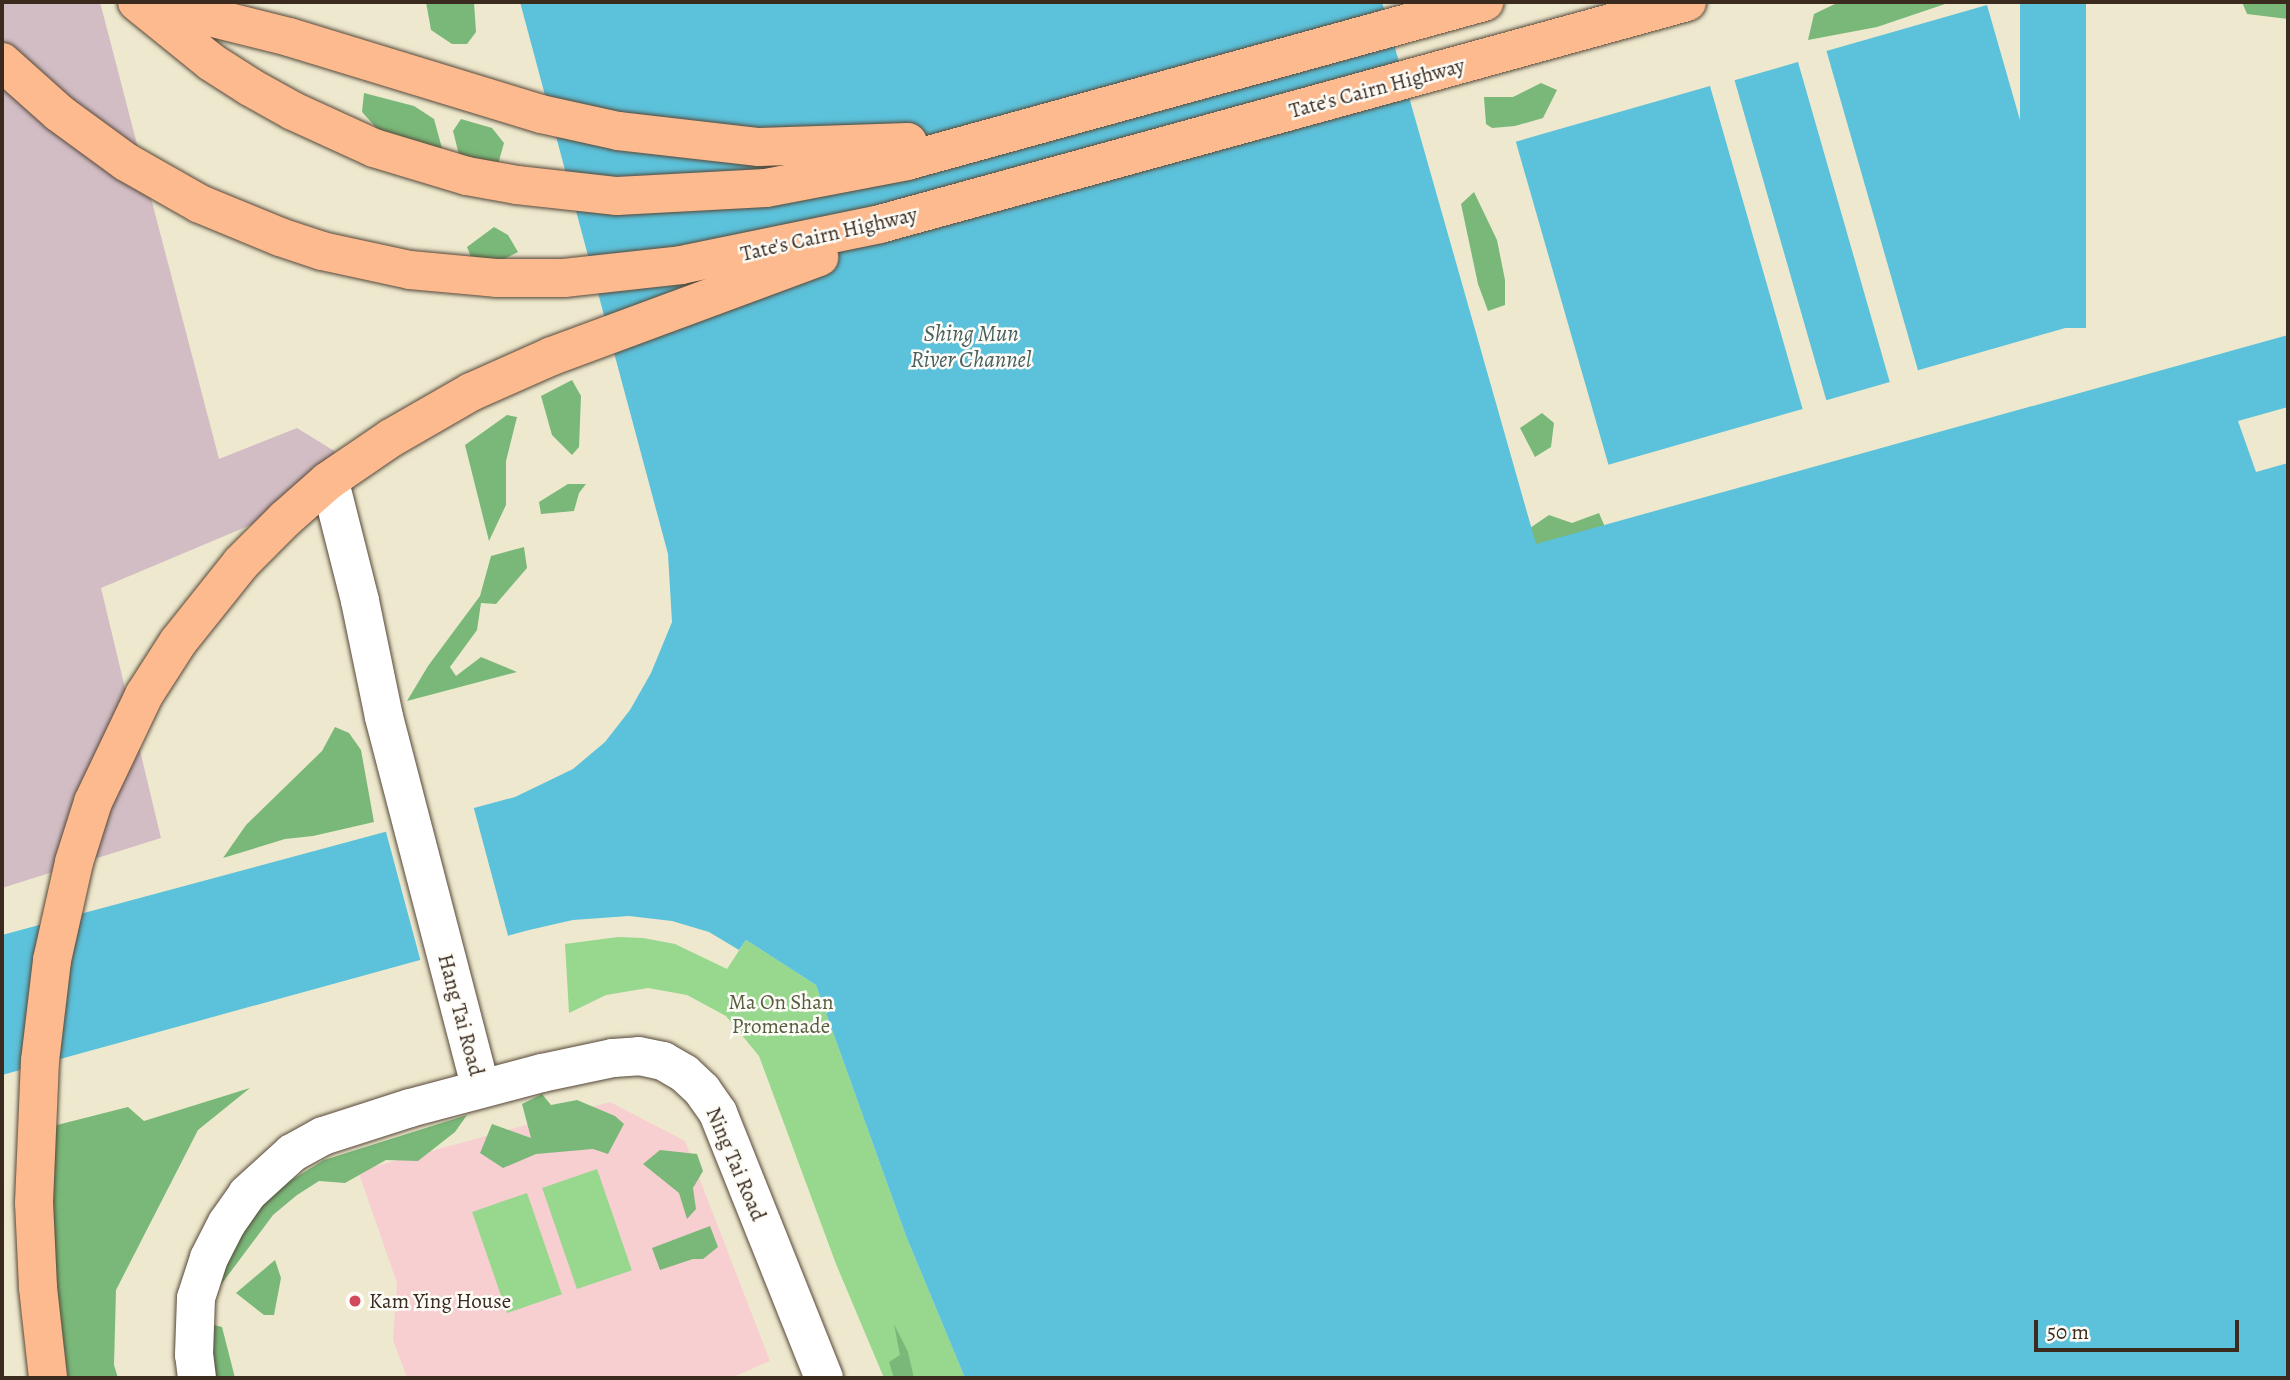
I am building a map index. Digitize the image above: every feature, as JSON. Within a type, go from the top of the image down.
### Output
[{"type":"highway","points":[[137,2],[211,62],[260,93],[324,127],[420,164],[517,185],[617,196],[745,190],[907,161],[1484,2]]},
{"type":"highway","points":[[149,2],[289,37],[541,114],[618,131],[759,147],[974,141]]},
{"type":"highway","name":"Tate's Cairn Highway","points":[[2,62],[91,138],[200,204],[290,241],[410,270],[508,278],[639,271],[778,246],[932,211],[1687,2]]},
{"type":"highway","points":[[48,1378],[36,1246],[36,1124],[44,1024],[58,929],[74,862],[104,776],[144,695],[178,642],[220,588],[262,542],[328,481],[391,438],[471,392],[552,356],[799,266],[932,211]]},
{"type":"street","name":"Hang Tai Road","points":[[197,1378],[194,1355],[196,1298],[209,1258],[227,1223],[256,1185],[292,1153],[323,1136],[362,1122],[481,1089],[404,800],[333,494]]},
{"type":"street","name":"Ning Tai Road","points":[[481,1089],[613,1058],[639,1056],[663,1061],[684,1073],[702,1090],[718,1113],[824,1378]]},
{"type":"shaded area","points":[[2,2],[100,2],[219,459],[297,428],[336,452],[327,465],[322,495],[101,588],[161,838],[2,888]]},
{"type":"shaded area","points":[[610,1102],[685,1141],[770,1361],[731,1378],[407,1378],[393,1340],[397,1283],[358,1171]]},
{"type":"green space","points":[[426,2],[474,2],[476,32],[467,44],[452,44],[431,30]]},
{"type":"green space","points":[[1839,2],[1951,2],[1877,27],[1808,40],[1814,14]]},
{"type":"green space","points":[[2242,2],[2288,2],[2288,19],[2247,14]]},
{"type":"green space","points":[[1541,83],[1557,90],[1543,118],[1515,126],[1492,128],[1486,124],[1484,97],[1513,97]]},
{"type":"green space","points":[[364,93],[414,106],[434,119],[443,152],[381,133],[362,112]]},
{"type":"green space","points":[[461,119],[492,128],[504,143],[497,168],[461,163],[453,131]]},
{"type":"green space","points":[[1474,192],[1497,240],[1505,280],[1505,305],[1488,311],[1478,284],[1461,204]]},
{"type":"green space","points":[[494,227],[508,235],[518,252],[498,262],[473,262],[467,247]]},
{"type":"green space","points":[[572,380],[581,396],[579,447],[572,455],[552,435],[541,396]]},
{"type":"green space","points":[[1542,413],[1554,423],[1551,447],[1535,457],[1520,428]]},
{"type":"green space","points":[[507,415],[517,417],[506,461],[506,505],[489,541],[465,445]]},
{"type":"green space","points":[[568,484],[586,484],[579,493],[574,511],[541,514],[539,502]]},
{"type":"green space","points":[[1599,513],[1608,534],[1519,559],[1530,528],[1549,515],[1572,523]]},
{"type":"green space","points":[[524,547],[527,568],[496,604],[481,603],[477,630],[450,667],[456,676],[481,657],[517,672],[407,701],[428,666],[480,596],[491,556]]},
{"type":"green space","points":[[335,727],[349,733],[361,750],[374,822],[313,836],[285,839],[223,858],[246,825],[322,751]]},
{"type":"green space","name":"Ma On Shan Promenade","points":[[618,937],[675,944],[727,969],[746,940],[816,985],[906,1236],[965,1378],[884,1378],[836,1264],[759,1056],[726,1016],[687,995],[648,988],[606,995],[569,1013],[565,944]]},
{"type":"green space","points":[[250,1088],[198,1130],[116,1290],[114,1365],[118,1378],[68,1378],[48,1229],[53,1126],[128,1107],[144,1121]]},
{"type":"green space","points":[[542,1094],[551,1105],[577,1100],[615,1116],[624,1124],[608,1154],[593,1149],[536,1154],[503,1168],[480,1153],[492,1124],[531,1138],[522,1104]]},
{"type":"green space","points":[[467,1115],[455,1132],[418,1161],[386,1160],[345,1183],[319,1181],[297,1195],[273,1215],[217,1290],[232,1235],[259,1200],[324,1160]]},
{"type":"green space","points":[[660,1150],[697,1154],[703,1171],[693,1188],[696,1209],[687,1219],[679,1193],[643,1164]]},
{"type":"green space","points":[[597,1169],[632,1270],[577,1289],[542,1188]]},
{"type":"green space","points":[[527,1193],[562,1294],[507,1313],[472,1212]]},
{"type":"green space","points":[[710,1226],[718,1247],[703,1259],[693,1259],[660,1270],[652,1248]]},
{"type":"green space","points":[[275,1260],[281,1278],[274,1315],[264,1315],[236,1293]]},
{"type":"green space","points":[[210,1324],[222,1327],[235,1378],[200,1378]]},
{"type":"green space","points":[[894,1324],[908,1352],[914,1378],[894,1378],[889,1362],[900,1355]]},
{"type":"water","name":"Shing Mun River Channel","points":[[520,2],[1382,2],[1536,544],[2288,335],[2288,1378],[965,1378],[906,1236],[816,985],[746,940],[739,950],[709,932],[672,921],[629,916],[573,920],[529,930],[2,1075],[2,935],[515,797],[573,769],[605,742],[630,710],[651,673],[672,622],[668,554]]},
{"type":"water","points":[[2020,2],[2086,2],[2086,328],[2020,328]]},
{"type":"water","points":[[1987,5],[2079,324],[1918,370],[1826,51]]},
{"type":"water","points":[[1798,62],[1890,382],[1826,400],[1735,80]]},
{"type":"water","points":[[1710,86],[1803,409],[1608,465],[1516,142]]},
{"type":"pier","points":[[2288,407],[2288,463],[2256,472],[2238,421]]},
{"type":"pier","points":[[473,805],[509,939],[421,963],[385,829]]},
{"type":"place","name":"Kam Ying House","points":[[355,1301]]}]
